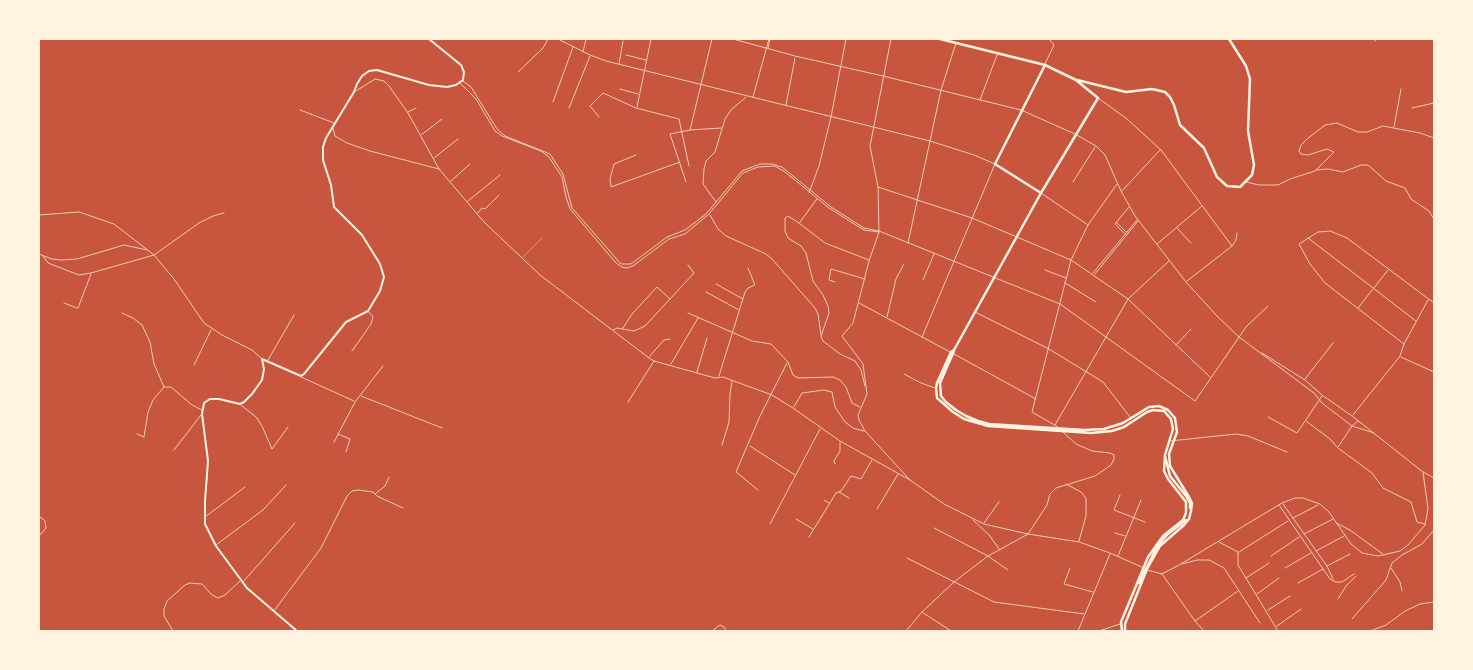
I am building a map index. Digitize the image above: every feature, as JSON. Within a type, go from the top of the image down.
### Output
[{"type":"main road","points":[[297,631],[247,588],[216,546],[207,529],[205,517],[208,461],[202,410],[204,403],[210,399],[240,404],[252,394],[262,380],[264,369],[262,359],[301,376],[308,370],[346,322],[368,311],[372,306],[383,282],[383,270],[368,243],[334,207],[331,184],[323,160],[323,147],[332,127],[362,76],[369,71],[376,70],[429,85],[447,87],[460,83],[463,80],[464,72],[461,65],[429,39]]},
{"type":"main road","points":[[940,39],[1045,65],[1076,80],[1126,92],[1152,89],[1165,92],[1170,96],[1180,125],[1204,148],[1217,177],[1227,186],[1240,187],[1252,174],[1254,165],[1248,131],[1250,80],[1246,66],[1228,39]]},
{"type":"main road","points":[[1041,193],[995,164],[1045,65]]},
{"type":"main road","points":[[1076,80],[1098,98],[1075,134],[974,312],[938,383],[936,388],[937,398],[942,404],[964,419],[988,426],[1062,431],[1112,431],[1124,427],[1149,407],[1160,406],[1168,410],[1175,418],[1177,426],[1175,441],[1166,462]]},
{"type":"main road","points":[[938,383],[940,396],[946,402],[972,418],[989,424],[1084,431]]},
{"type":"main road","points":[[1123,631],[1121,624],[1156,544],[1171,528],[1183,520],[1186,513],[1186,502],[1164,471],[1164,455],[1173,429],[1171,419],[1164,411],[1153,410],[1132,420]]},
{"type":"main road","points":[[1123,631],[1145,569],[1160,546],[1189,519],[1192,502],[1170,466],[1169,454]]},
{"type":"main road","points":[[1123,631],[1123,624],[1127,613],[1158,545],[1168,534],[1185,521],[1189,513],[1190,503],[1170,476],[1164,455]]},
{"type":"street","points":[[518,72],[543,48],[548,39]]},
{"type":"street","points":[[558,39],[590,55],[619,64],[830,117],[874,126],[974,154],[995,164],[922,337]]},
{"type":"street","points":[[583,52],[586,39]]},
{"type":"street","points":[[636,108],[651,39]]},
{"type":"street","points":[[690,130],[712,39]]},
{"type":"street","points":[[733,39],[795,56],[1021,110],[1075,134],[1096,146],[1105,155],[1121,191],[1138,220],[1186,282],[1217,316],[1239,337],[1314,394],[1352,426],[1374,432]]},
{"type":"street","points":[[753,98],[770,39]]},
{"type":"street","points":[[810,192],[819,166],[846,39]]},
{"type":"street","points":[[892,39],[870,146],[878,187],[879,232],[869,261],[853,324],[842,336],[862,364],[867,394],[858,415],[865,431],[910,480]]},
{"type":"street","points":[[1045,65],[1054,45],[1049,39]]},
{"type":"street","points":[[619,64],[623,41]]},
{"type":"street","points":[[908,244],[941,90],[956,43]]},
{"type":"street","points":[[553,102],[573,46]]},
{"type":"street","points":[[980,100],[998,54]]},
{"type":"street","points":[[569,108],[590,55]]},
{"type":"street","points":[[626,55],[647,60]]},
{"type":"street","points":[[786,106],[795,56]]},
{"type":"street","points":[[354,92],[374,79],[384,81],[408,113],[439,169],[477,214],[540,275],[649,358],[696,373],[732,380],[772,395],[794,408],[840,441],[910,480],[944,504],[984,524],[1028,534],[1079,542],[1162,574],[1204,631]]},
{"type":"street","points":[[463,80],[471,87],[497,129],[506,136],[550,154],[563,174],[572,208],[621,264],[631,264],[667,237],[685,230],[717,203]]},
{"type":"street","points":[[460,83],[476,99],[496,131],[502,136],[541,151],[549,157],[562,176],[570,209],[616,263],[622,267],[633,266],[669,239],[685,234],[709,214],[742,171],[760,164],[772,164],[782,167],[810,192],[864,228],[879,232],[1060,304],[1195,401],[1239,337],[1268,306]]},
{"type":"street","points":[[620,89],[639,94]]},
{"type":"street","points":[[1394,128],[1401,89]]},
{"type":"street","points":[[599,117],[590,106],[603,94],[636,108],[679,119],[689,166]]},
{"type":"street","points":[[717,203],[703,184],[706,161],[715,152],[724,119],[747,96]]},
{"type":"street","points":[[1098,98],[1127,119],[1161,150],[1232,246]]},
{"type":"street","points":[[1412,108],[1434,103]]},
{"type":"street","points":[[408,113],[416,108]]},
{"type":"street","points":[[300,110],[335,123]]},
{"type":"street","points":[[421,136],[442,119]]},
{"type":"street","points":[[1315,170],[1334,152],[1327,149],[1308,155],[1301,154],[1299,151],[1307,139],[1325,125],[1336,123],[1358,132],[1367,132],[1383,126],[1434,138]]},
{"type":"street","points":[[332,127],[335,136],[347,143],[439,169]]},
{"type":"street","points":[[686,182],[670,134],[690,130],[722,128]]},
{"type":"street","points":[[434,158],[458,139]]},
{"type":"street","points":[[1073,182],[1096,146]]},
{"type":"street","points":[[1121,191],[1161,150]]},
{"type":"street","points":[[636,155],[614,164],[610,179],[611,187],[680,162]]},
{"type":"street","points":[[451,181],[470,164]]},
{"type":"street","points":[[1246,182],[1259,185],[1278,185],[1290,178],[1315,170],[1328,169],[1343,172],[1362,164],[1368,165],[1386,181],[1405,188],[1411,199],[1429,211],[1434,219]]},
{"type":"street","points":[[467,202],[500,176]]},
{"type":"street","points":[[906,631],[922,612],[954,582],[988,556],[1028,534],[1047,505],[1050,494],[1056,488],[1095,476],[1111,466],[1114,456],[1110,453],[1092,451],[1076,444],[1054,425],[1032,412],[1071,260],[1088,225],[1118,183]]},
{"type":"street","points":[[878,187],[972,218],[1071,260],[1128,299],[1211,377]]},
{"type":"street","points":[[1041,193],[1088,225]]},
{"type":"street","points":[[477,214],[500,195]]},
{"type":"street","points":[[799,222],[818,197]]},
{"type":"street","points":[[1156,244],[1202,206]]},
{"type":"street","points":[[1127,234],[1116,224],[1130,207]]},
{"type":"street","points":[[39,215],[79,212],[106,220],[123,230],[154,255],[174,279],[204,323],[211,329],[252,350],[262,359]]},
{"type":"street","points":[[43,256],[48,263],[79,275],[90,273],[154,255],[198,223],[224,213]]},
{"type":"street","points":[[709,214],[718,229],[726,236],[766,254],[815,308],[818,314],[821,336],[824,341],[830,348],[855,361],[860,370],[867,394]]},
{"type":"street","points":[[821,336],[829,313],[828,306],[813,281],[806,253],[800,246],[788,238],[785,231],[785,218],[788,216],[799,222],[825,243],[869,261]]},
{"type":"street","points":[[1093,274],[1138,220]]},
{"type":"street","points":[[1176,228],[1191,243]]},
{"type":"street","points":[[1404,344],[1325,283],[1310,264],[1299,244],[1318,232],[1330,231],[1348,238],[1434,303]]},
{"type":"street","points":[[1186,282],[1232,246],[1236,240],[1237,233]]},
{"type":"street","points":[[1308,238],[1416,321]]},
{"type":"street","points":[[39,254],[61,260],[77,259],[124,245],[148,250]]},
{"type":"street","points":[[923,280],[934,254]]},
{"type":"street","points":[[1054,425],[1128,299],[1169,261]]},
{"type":"street","points":[[886,318],[896,279],[904,264]]},
{"type":"street","points":[[612,330],[617,328],[634,331],[641,329],[651,321],[694,274],[688,265]]},
{"type":"street","points":[[718,377],[743,300],[748,288],[755,285],[748,268]]},
{"type":"street","points":[[835,282],[829,280],[831,269],[865,279]]},
{"type":"street","points":[[1357,308],[1388,269]]},
{"type":"street","points":[[1045,270],[1066,278]]},
{"type":"street","points":[[64,303],[78,308],[91,275],[90,273]]},
{"type":"street","points":[[1065,283],[1096,302]]},
{"type":"street","points":[[716,284],[743,300]]},
{"type":"street","points":[[623,329],[632,314],[657,287],[670,300]]},
{"type":"street","points":[[706,292],[740,310]]},
{"type":"street","points":[[1352,416],[1400,356],[1404,344],[1428,300]]},
{"type":"street","points":[[858,303],[953,352],[1036,399]]},
{"type":"street","points":[[352,351],[371,324],[373,317],[368,311]]},
{"type":"street","points":[[974,312],[1049,349],[1086,370],[1103,382],[1132,420]]},
{"type":"street","points":[[122,313],[142,325],[150,342],[154,364],[164,387]]},
{"type":"street","points":[[688,313],[752,341],[771,344],[788,362],[793,375],[798,378],[833,378],[840,380],[846,387],[852,403],[861,407]]},
{"type":"street","points":[[268,361],[294,315]]},
{"type":"street","points":[[670,365],[698,318]]},
{"type":"street","points":[[194,365],[211,329]]},
{"type":"street","points":[[1176,345],[1191,329]]},
{"type":"street","points":[[696,373],[707,338]]},
{"type":"street","points":[[649,358],[664,340],[670,339]]},
{"type":"street","points":[[1305,380],[1333,343]]},
{"type":"street","points":[[1259,352],[1268,355],[1305,380],[1423,472],[1434,478]]},
{"type":"street","points":[[1400,356],[1434,372]]},
{"type":"street","points":[[628,402],[654,361]]},
{"type":"street","points":[[758,490],[736,472],[760,416],[788,362]]},
{"type":"street","points":[[334,442],[355,402],[383,366]]},
{"type":"street","points":[[904,374],[936,388]]},
{"type":"street","points":[[301,376],[355,402]]},
{"type":"street","points":[[722,444],[729,422],[732,380]]},
{"type":"street","points":[[137,434],[144,436],[148,412],[153,400],[164,387],[171,387],[192,405],[202,410]]},
{"type":"street","points":[[794,408],[802,393],[824,390],[832,392],[835,407],[845,422],[853,428],[865,431]]},
{"type":"street","points":[[1268,417],[1297,433],[1322,395]]},
{"type":"street","points":[[361,396],[442,428]]},
{"type":"street","points":[[240,404],[256,417],[272,448],[288,427]]},
{"type":"street","points":[[174,450],[202,414]]},
{"type":"street","points":[[1338,448],[1358,420]]},
{"type":"street","points":[[1306,421],[1372,473],[1383,488],[1411,502],[1417,522],[1425,525]]},
{"type":"street","points":[[770,524],[821,428]]},
{"type":"street","points":[[338,434],[350,439],[346,452]]},
{"type":"street","points":[[1169,442],[1236,434],[1248,436],[1287,452]]},
{"type":"street","points":[[835,464],[834,461],[840,451],[840,441]]},
{"type":"street","points":[[748,445],[795,475]]},
{"type":"street","points":[[809,537],[836,493],[839,492],[851,476],[861,479],[872,460]]},
{"type":"street","points":[[1162,574],[1282,503],[1295,498],[1303,498],[1320,504],[1336,522],[1344,536],[1356,550],[1369,556],[1400,551],[1408,545],[1425,525],[1428,509],[1423,472]]},
{"type":"street","points":[[877,509],[898,474]]},
{"type":"street","points":[[374,494],[385,486],[389,477]]},
{"type":"street","points":[[1066,484],[1081,492],[1086,498],[1086,516],[1079,542]]},
{"type":"street","points":[[216,546],[263,510],[286,485]]},
{"type":"street","points":[[205,517],[246,487]]},
{"type":"street","points":[[274,612],[321,548],[347,496],[352,491],[367,490],[403,508]]},
{"type":"street","points":[[839,492],[849,498]]},
{"type":"street","points":[[1120,495],[1114,510],[1144,522]]},
{"type":"street","points":[[824,500],[829,504]]},
{"type":"street","points":[[1117,556],[1141,500]]},
{"type":"street","points":[[984,524],[999,502]]},
{"type":"street","points":[[1282,503],[1327,566],[1333,577],[1332,580]]},
{"type":"street","points":[[1292,518],[1320,504]]},
{"type":"street","points":[[1279,505],[1288,521],[1332,580],[1342,582],[1354,574]]},
{"type":"street","points":[[39,516],[45,521],[46,528],[39,536]]},
{"type":"street","points":[[971,518],[990,535],[1000,550]]},
{"type":"street","points":[[796,519],[814,530]]},
{"type":"street","points":[[1303,534],[1333,519]]},
{"type":"street","points":[[1238,552],[1288,521]]},
{"type":"street","points":[[1336,522],[1384,555]]},
{"type":"street","points":[[173,631],[164,616],[164,609],[167,601],[185,585],[190,583],[202,584],[212,595],[218,598],[242,581],[295,523]]},
{"type":"street","points":[[934,528],[988,556],[1008,570]]},
{"type":"street","points":[[1352,619],[1386,580],[1392,563],[1422,544],[1434,530]]},
{"type":"street","points":[[1115,532],[1126,537]]},
{"type":"street","points":[[1271,556],[1300,536]]},
{"type":"street","points":[[1316,551],[1344,536]]},
{"type":"street","points":[[1218,541],[1238,552]]},
{"type":"street","points":[[1400,551],[1402,555]]},
{"type":"street","points":[[1238,552],[1238,565],[1278,631]]},
{"type":"street","points":[[1285,568],[1312,552]]},
{"type":"street","points":[[1078,631],[1110,553]]},
{"type":"street","points":[[1327,566],[1350,554]]},
{"type":"street","points":[[907,558],[994,602],[1084,614]]},
{"type":"street","points":[[1179,565],[1198,560],[1209,560],[1224,568],[1260,623]]},
{"type":"street","points":[[1245,578],[1269,562]]},
{"type":"street","points":[[1391,567],[1400,582],[1402,591]]},
{"type":"street","points":[[1070,568],[1064,584],[1093,592]]},
{"type":"street","points":[[1298,583],[1323,569]]},
{"type":"street","points":[[1338,599],[1346,586],[1356,576]]},
{"type":"street","points":[[1257,594],[1279,578]]},
{"type":"street","points":[[1342,582],[1346,586]]},
{"type":"street","points":[[1195,621],[1239,591]]},
{"type":"street","points":[[1267,611],[1290,596]]},
{"type":"street","points":[[1370,631],[1386,625],[1404,611],[1420,604],[1434,602]]},
{"type":"street","points":[[1276,627],[1301,609]]},
{"type":"street","points":[[922,612],[951,631]]},
{"type":"street","points":[[1099,631],[1121,624]]},
{"type":"street","points":[[712,631],[720,625],[726,631]]},
{"type":"lane","points":[[522,258],[542,238]]}]
